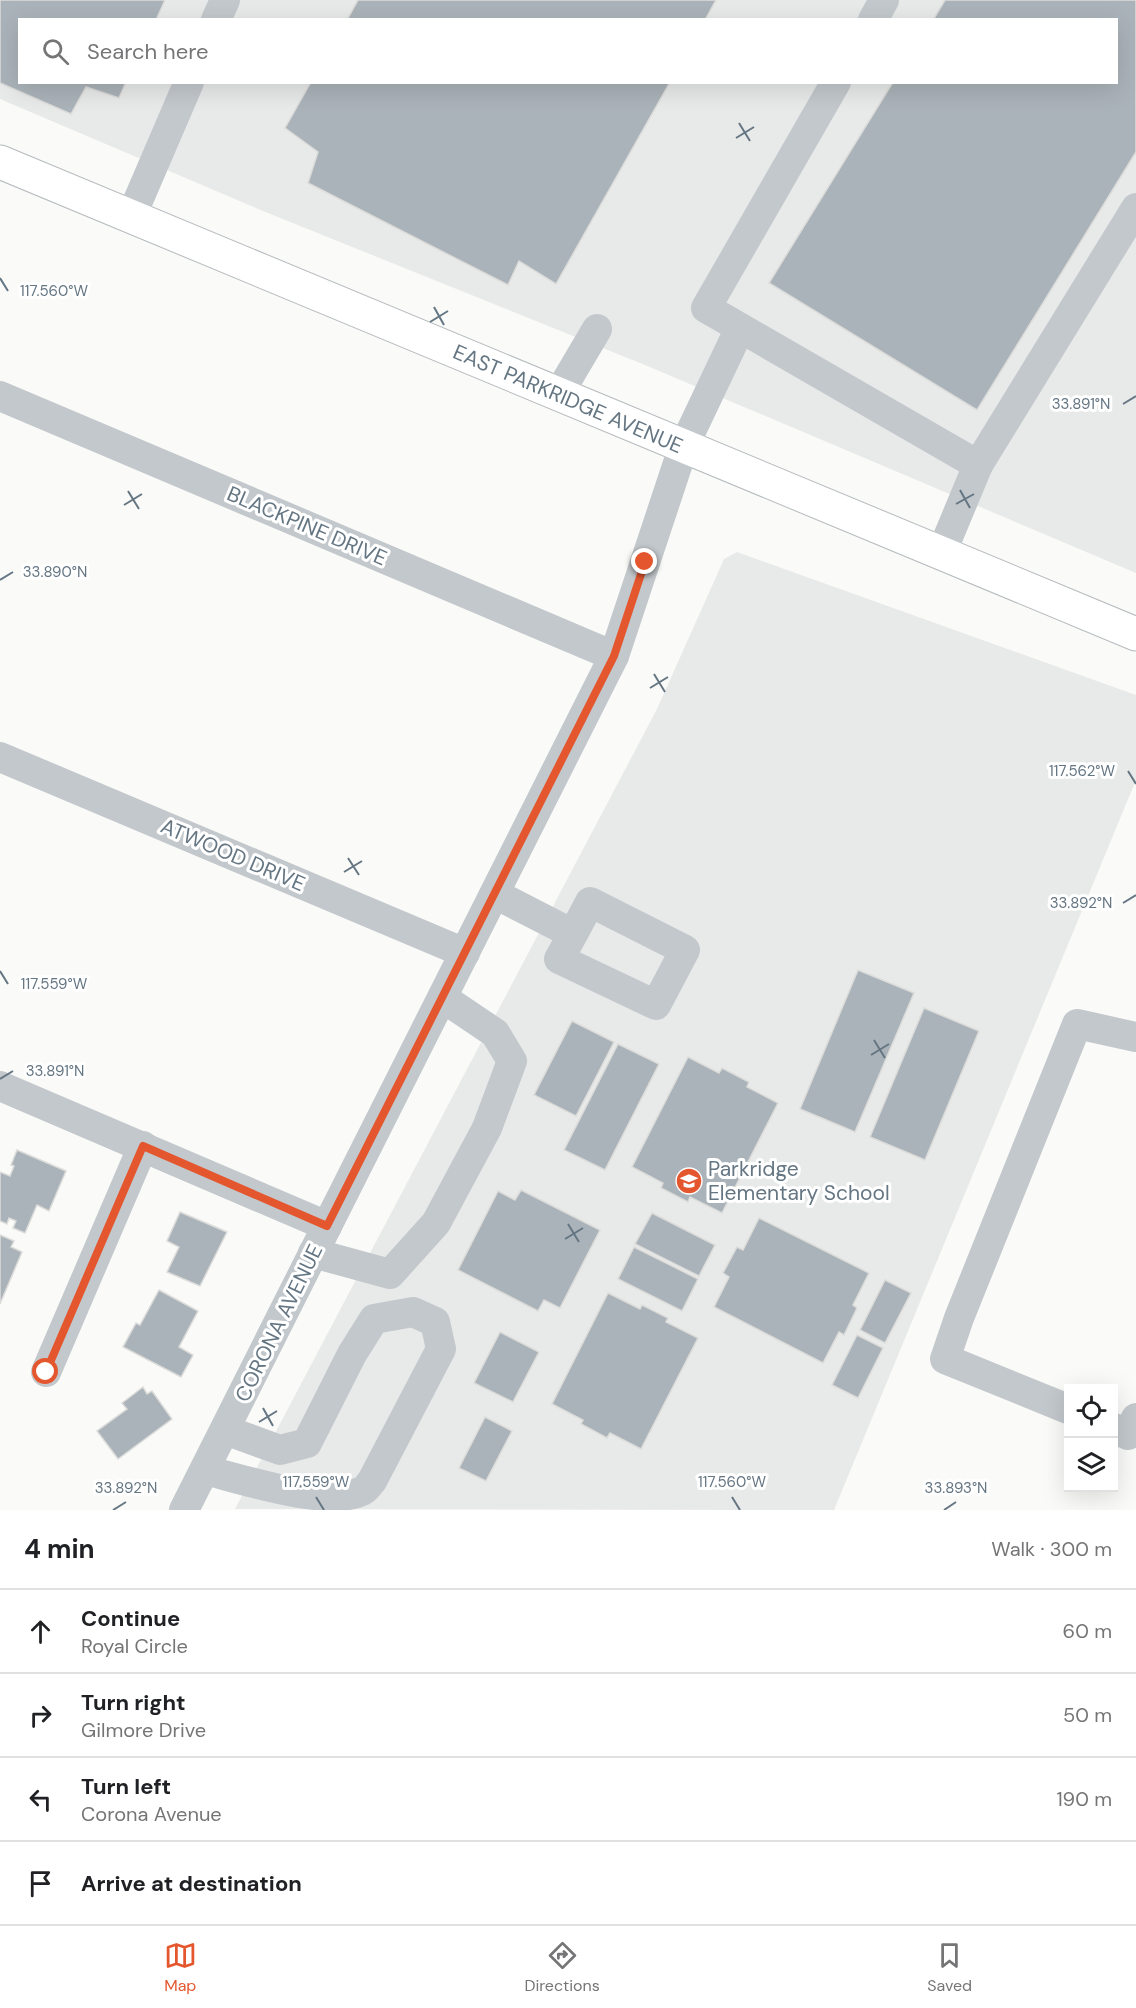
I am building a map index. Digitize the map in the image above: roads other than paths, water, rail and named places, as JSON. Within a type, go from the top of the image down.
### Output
[{"type":"main road","name":"EAST PARKRIDGE AVENUE","points":[[0,162],[683,448],[1136,634]]},
{"type":"street","points":[[217,18],[225,0]]},
{"type":"street","points":[[874,18],[884,0]]},
{"type":"street","points":[[130,217],[188,84]]},
{"type":"street","points":[[835,84],[706,308],[978,465]]},
{"type":"street","points":[[941,554],[978,465],[1136,208]]},
{"type":"street","name":"CORONA AVENUE","points":[[184,1510],[614,656],[683,448],[740,328]]},
{"type":"street","points":[[558,395],[597,329]]},
{"type":"street","name":"BLACKPINE DRIVE","points":[[0,396],[614,656]]},
{"type":"street","name":"ATWOOD DRIVE","points":[[0,757],[465,953]]},
{"type":"street","points":[[495,894],[573,934]]},
{"type":"street","points":[[313,1253],[390,1274],[436,1223],[487,1128],[512,1061],[495,1033],[443,998]]},
{"type":"street","points":[[1064,1407],[945,1359],[959,1318],[1077,1024],[1136,1037]]},
{"type":"street","points":[[0,1086],[327,1226]]},
{"type":"street","points":[[46,1372],[143,1146]]},
{"type":"street","points":[[205,1470],[267,1487],[312,1495],[346,1495],[363,1491],[372,1481],[441,1349],[435,1322],[413,1312],[374,1319],[352,1354],[307,1443],[280,1450],[225,1430]]},
{"type":"street","points":[[1118,1430],[1128,1435],[1136,1418]]},
{"type":"place","name":"Parkridge Elementary School","points":[[689,1181]]}]
